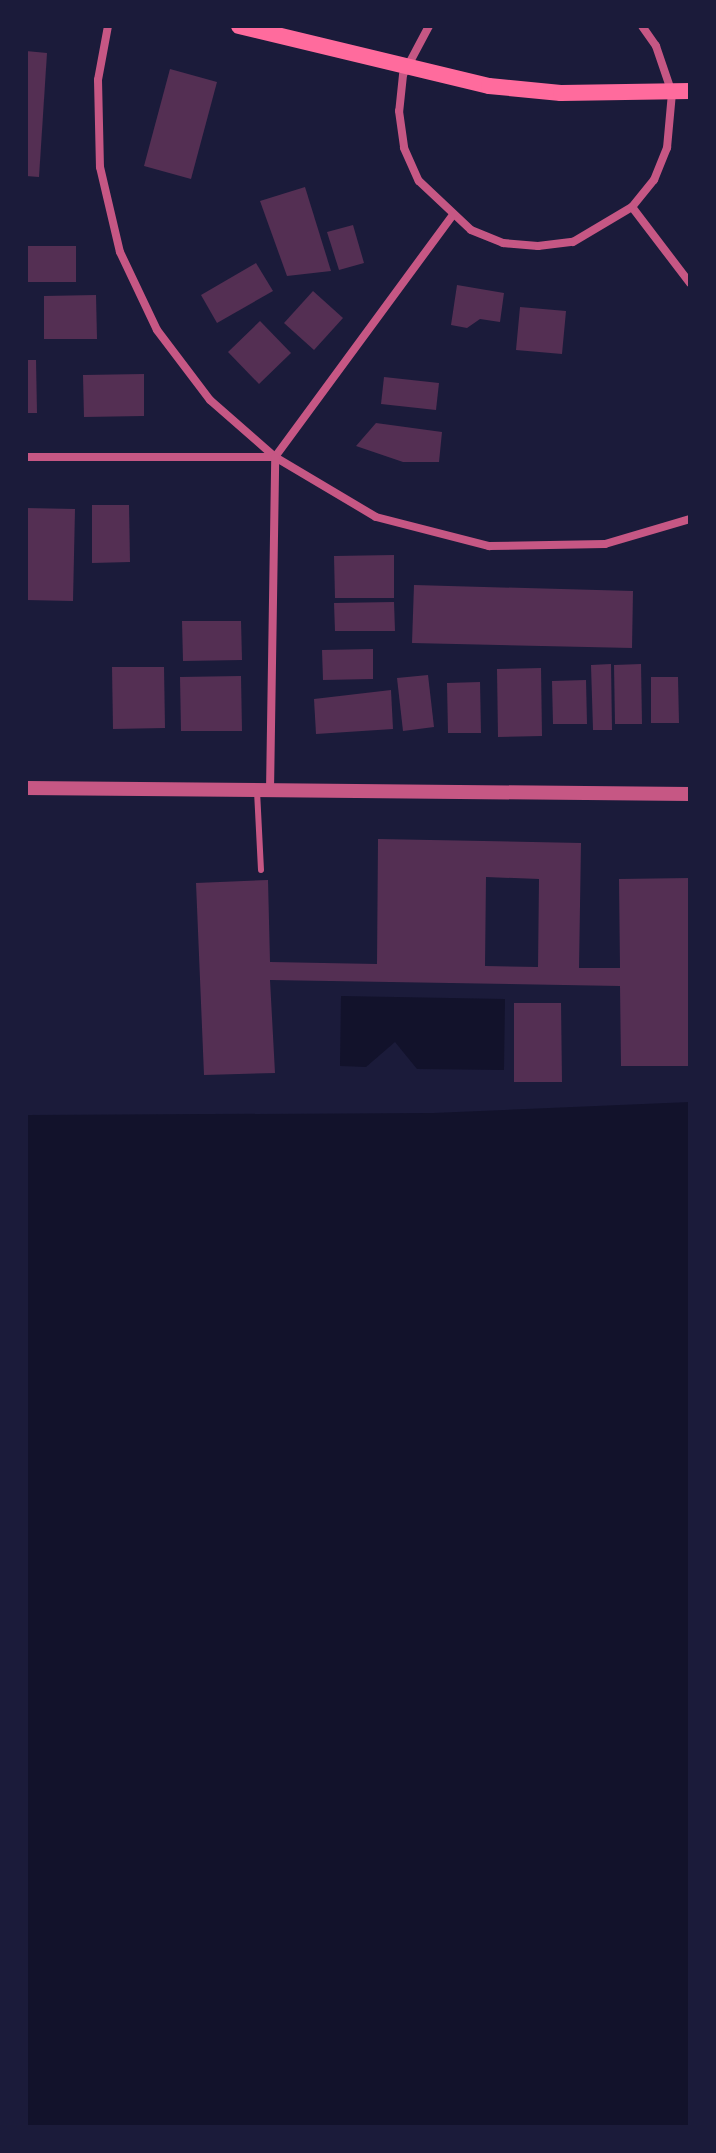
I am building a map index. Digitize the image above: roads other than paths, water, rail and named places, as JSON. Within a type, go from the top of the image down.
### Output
[{"type":"main road","points":[[239,26],[489,86],[547,91],[690,91]]},
{"type":"street","points":[[108,26],[98,80],[100,167],[120,252],[157,330],[210,400],[275,457],[376,517],[489,546],[605,544],[690,519]]},
{"type":"street","points":[[429,26],[406,67],[399,111],[404,148],[419,181],[452,216],[503,243],[538,246],[573,242],[632,207],[654,180],[667,148],[672,93],[656,46],[642,26]]},
{"type":"street","points":[[632,207],[690,283]]},
{"type":"street","points":[[263,791],[275,457],[452,216]]},
{"type":"street","points":[[26,457],[275,457]]},
{"type":"street","points":[[26,788],[690,794]]},
{"type":"lane","points":[[261,870],[263,791]]}]
